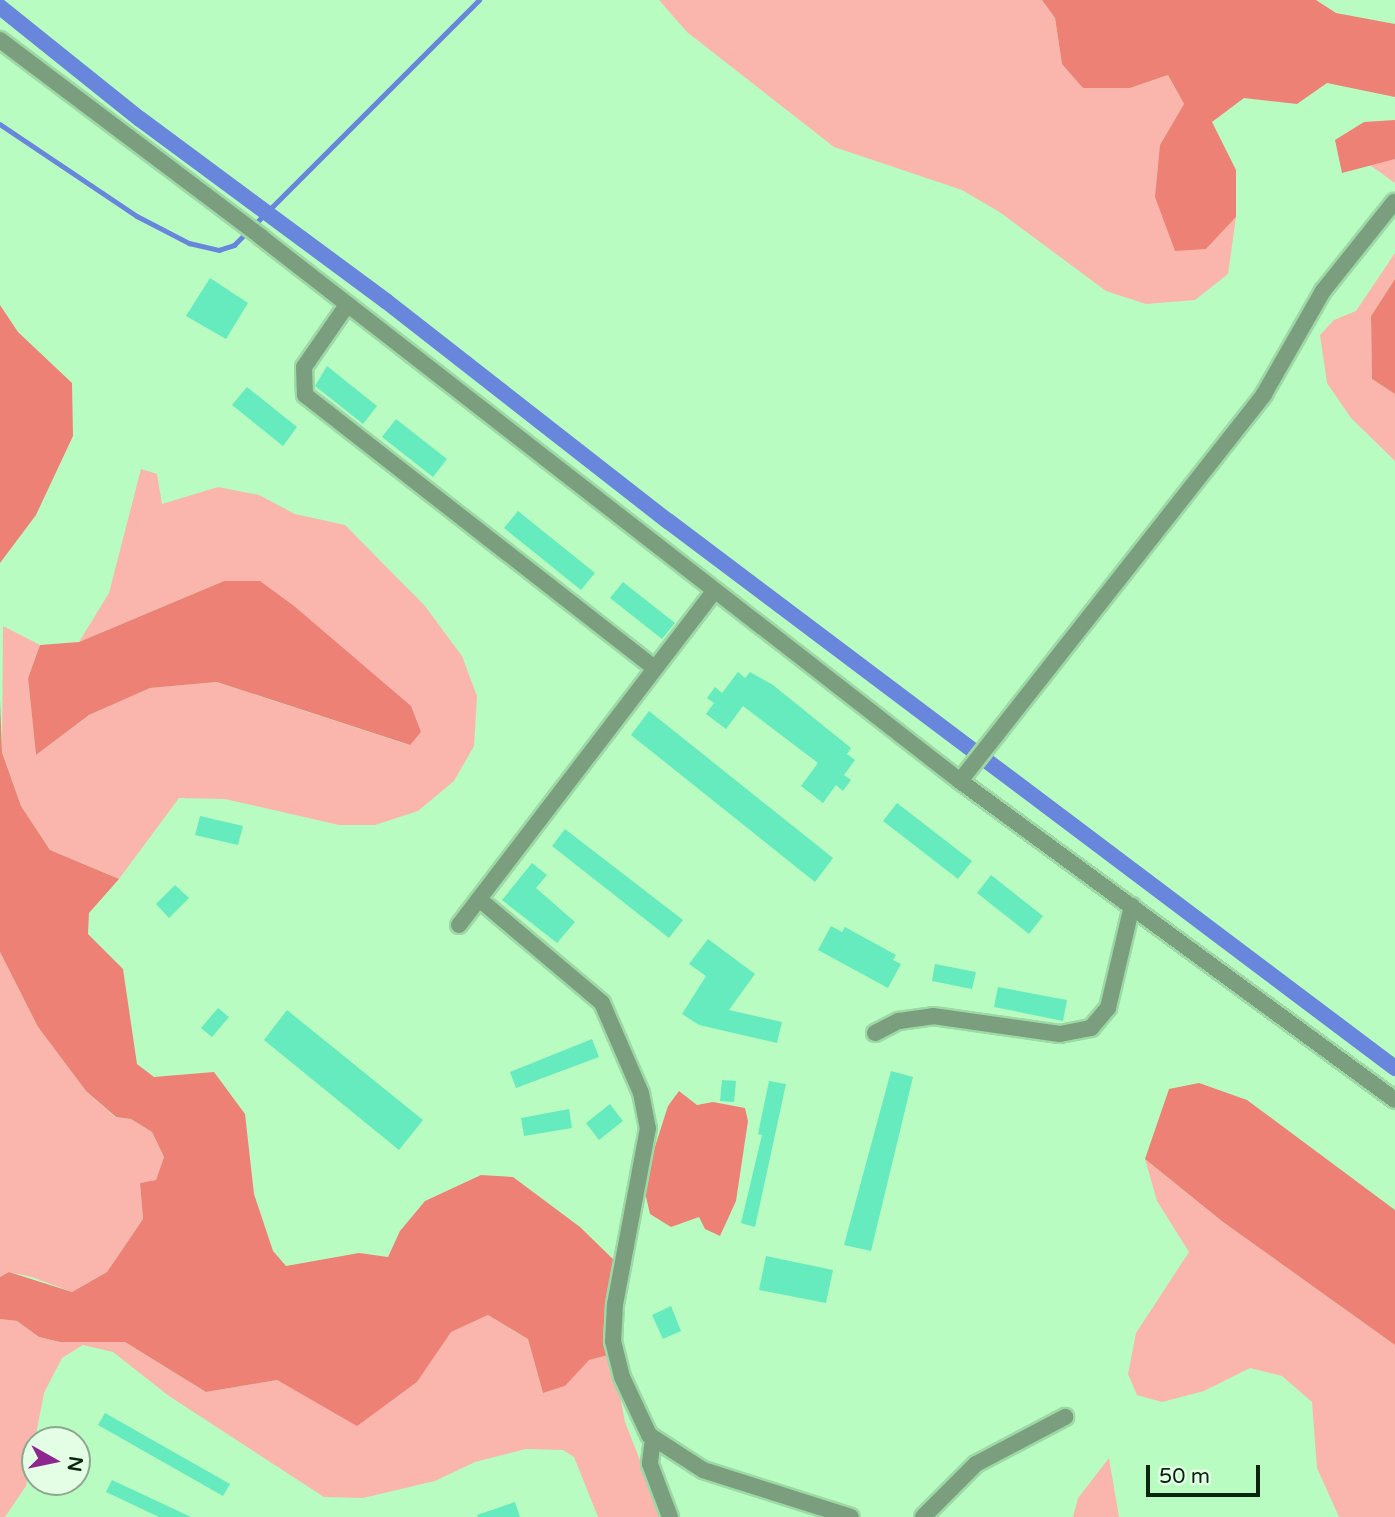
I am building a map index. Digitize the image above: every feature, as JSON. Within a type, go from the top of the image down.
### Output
[{"type":"street","points":[[0,40],[347,305],[714,592],[1395,1100]]},
{"type":"street","points":[[963,777],[1264,394],[1323,291],[1394,202]]},
{"type":"street","points":[[347,305],[304,367],[305,395],[654,668]]},
{"type":"street","points":[[459,925],[714,592]]},
{"type":"street","points":[[480,899],[602,1003],[641,1093],[648,1128],[615,1304],[613,1341],[635,1408],[653,1438],[703,1470],[851,1517]]},
{"type":"street","points":[[875,1033],[899,1021],[933,1016],[1060,1034],[1091,1028],[1108,1008],[1132,906]]},
{"type":"street","points":[[923,1517],[976,1464],[1065,1416]]},
{"type":"street","points":[[653,1438],[650,1464],[670,1517]]},
{"type":"shaded area","points":[[659,0],[1042,0],[1055,18],[1062,64],[1130,88],[1168,75],[1184,104],[1160,145],[1206,249],[1236,217],[1228,274],[1195,300],[1146,304],[1106,291],[1001,213],[962,190],[834,147],[687,32]]},
{"type":"shaded area","points":[[1042,0],[1316,0],[1336,13],[1395,24],[1395,97],[1327,83],[1297,104],[1244,98],[1212,122],[1236,170],[1236,217],[1206,249],[1175,251],[1155,197],[1160,145],[1184,104],[1168,75],[1130,88],[1083,88],[1062,64],[1055,18]]},
{"type":"shaded area","points":[[1395,120],[1395,159],[1342,173],[1335,140],[1364,122]]},
{"type":"shaded area","points":[[1395,159],[1395,183],[1367,163]]},
{"type":"shaded area","points":[[1395,253],[1395,279],[1371,316],[1372,379],[1395,394],[1395,461],[1351,418],[1327,383],[1320,335],[1334,320],[1356,311]]},
{"type":"shaded area","points":[[1395,279],[1395,394],[1372,379],[1371,316]]},
{"type":"shaded area","points":[[0,305],[18,332],[72,383],[73,436],[36,515],[0,563]]},
{"type":"shaded area","points":[[141,469],[157,474],[162,504],[218,487],[259,495],[295,514],[345,525],[425,606],[462,656],[477,696],[474,746],[454,781],[418,811],[375,825],[339,825],[225,799],[179,798],[119,879],[50,850],[21,806],[2,751],[3,626],[40,645],[28,678],[36,755],[89,715],[150,688],[217,682],[409,745],[421,732],[294,606],[224,581],[79,642],[109,593]]},
{"type":"shaded area","points":[[224,581],[260,581],[294,606],[411,706],[421,732],[410,745],[217,682],[150,688],[89,715],[36,755],[28,678],[40,645],[79,642]]},
{"type":"shaded area","points":[[0,699],[2,752],[21,806],[50,850],[119,879],[89,913],[88,934],[123,969],[137,1064],[154,1077],[214,1072],[245,1114],[254,1194],[273,1251],[286,1266],[359,1253],[388,1257],[400,1231],[425,1201],[481,1175],[513,1177],[580,1227],[618,1264],[612,1354],[589,1360],[565,1386],[543,1393],[528,1339],[488,1315],[451,1332],[417,1382],[357,1426],[277,1380],[206,1392],[125,1342],[60,1342],[39,1337],[17,1321],[0,1319],[0,1277],[9,1272],[72,1292],[107,1272],[143,1219],[140,1183],[156,1180],[164,1157],[152,1132],[131,1119],[116,1117],[86,1091],[38,1027],[0,952]]},
{"type":"shaded area","points":[[0,952],[38,1027],[86,1091],[115,1117],[131,1119],[152,1132],[164,1157],[156,1180],[140,1183],[143,1219],[107,1272],[72,1292],[32,1277],[9,1272],[0,1277]]},
{"type":"shaded area","points":[[1199,1083],[1247,1100],[1395,1210],[1395,1345],[1223,1222],[1145,1159],[1169,1089]]},
{"type":"shaded area","points":[[679,1091],[697,1105],[713,1102],[745,1108],[748,1121],[736,1201],[720,1236],[705,1229],[699,1217],[671,1227],[650,1214],[643,1184],[668,1106]]},
{"type":"shaded area","points":[[1145,1159],[1223,1222],[1395,1345],[1395,1517],[1339,1517],[1317,1468],[1312,1402],[1282,1376],[1250,1368],[1204,1391],[1162,1402],[1137,1395],[1128,1374],[1136,1333],[1189,1252],[1157,1201]]},
{"type":"shaded area","points":[[488,1315],[528,1339],[543,1393],[565,1386],[589,1359],[612,1354],[625,1422],[662,1517],[598,1517],[574,1457],[563,1450],[526,1449],[475,1462],[435,1481],[363,1498],[324,1497],[169,1396],[113,1352],[83,1345],[62,1358],[44,1393],[38,1426],[21,1426],[21,1493],[5,1517],[0,1517],[0,1319],[17,1321],[39,1337],[60,1342],[125,1342],[206,1392],[277,1380],[357,1425],[417,1382],[450,1332]]},
{"type":"shaded area","points":[[1109,1458],[1119,1517],[1073,1517],[1078,1498]]},
{"type":"building","points":[[210,278],[248,303],[226,339],[186,316]]},
{"type":"building","points":[[327,366],[377,406],[363,424],[315,386]]},
{"type":"building","points":[[247,387],[297,427],[283,446],[232,405]]},
{"type":"building","points":[[396,419],[447,459],[433,477],[382,437]]},
{"type":"building","points":[[518,511],[595,573],[581,590],[504,528]]},
{"type":"building","points":[[623,582],[675,623],[662,639],[610,598]]},
{"type":"building","points":[[738,672],[745,678],[750,672],[773,685],[851,748],[847,754],[855,760],[844,775],[851,780],[843,791],[836,785],[823,803],[801,786],[818,763],[743,706],[726,729],[706,714],[714,703],[707,698],[715,687],[722,693]]},
{"type":"building","points":[[649,711],[833,858],[815,882],[631,735]]},
{"type":"building","points":[[897,803],[972,861],[958,879],[883,821]]},
{"type":"building","points":[[200,816],[243,826],[238,845],[195,835]]},
{"type":"building","points":[[565,829],[683,920],[669,938],[552,846]]},
{"type":"building","points":[[532,863],[547,875],[536,888],[575,922],[557,943],[502,900]]},
{"type":"building","points":[[991,875],[1043,916],[1029,934],[977,893]]},
{"type":"building","points":[[175,885],[189,898],[169,918],[156,904]]},
{"type":"building","points":[[831,926],[842,932],[845,927],[896,955],[893,960],[901,964],[888,988],[818,950]]},
{"type":"building","points":[[708,939],[755,974],[729,1010],[782,1022],[777,1043],[699,1025],[682,1014],[706,976],[689,964]]},
{"type":"building","points":[[935,964],[976,972],[972,989],[932,981]]},
{"type":"building","points":[[998,987],[1067,1000],[1063,1021],[994,1007]]},
{"type":"building","points":[[218,1008],[229,1017],[212,1037],[201,1028]]},
{"type":"building","points":[[287,1010],[423,1120],[399,1150],[264,1040]]},
{"type":"building","points":[[592,1039],[599,1057],[516,1088],[510,1072]]},
{"type":"building","points":[[891,1071],[913,1077],[871,1251],[844,1245]]},
{"type":"building","points":[[722,1080],[736,1081],[734,1102],[720,1101]]},
{"type":"building","points":[[769,1081],[786,1084],[755,1227],[741,1223],[762,1135],[758,1134]]},
{"type":"building","points":[[610,1104],[623,1121],[599,1140],[586,1123]]},
{"type":"building","points":[[569,1109],[572,1128],[524,1136],[521,1118]]},
{"type":"building","points":[[766,1256],[833,1270],[826,1303],[759,1290]]},
{"type":"building","points":[[671,1306],[681,1331],[663,1339],[652,1315]]},
{"type":"building","points":[[105,1413],[230,1484],[223,1496],[98,1425]]},
{"type":"building","points":[[112,1480],[191,1517],[159,1517],[106,1492]]},
{"type":"building","points":[[515,1502],[520,1517],[477,1515]]},
{"type":"waterway","points":[[254,225],[479,0]]},
{"type":"waterway","points":[[0,7],[140,119],[386,301],[668,521],[1395,1068]]},
{"type":"waterway","points":[[0,124],[137,216],[189,243],[219,250],[234,245],[248,231]]}]
